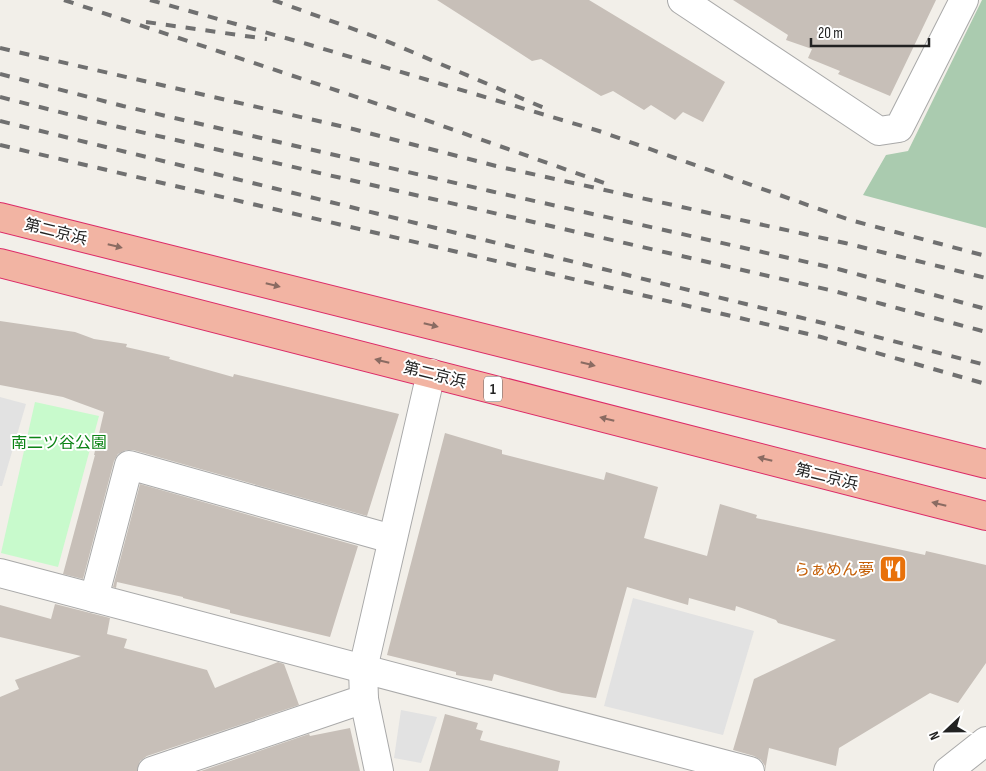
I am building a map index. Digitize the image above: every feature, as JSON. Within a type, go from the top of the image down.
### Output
[{"type":"highway","name":"第二京浜","points":[[0,217],[986,464]]},
{"type":"highway","name":"第二京浜","points":[[0,263],[986,516]]},
{"type":"street","points":[[682,0],[879,131],[899,128],[964,0]]},
{"type":"street","points":[[379,771],[364,699],[363,669],[431,373]]},
{"type":"street","points":[[94,598],[128,465],[392,539]]},
{"type":"street","points":[[0,573],[750,771]]},
{"type":"street","points":[[152,771],[364,699]]},
{"type":"street","points":[[948,771],[986,741]]},
{"type":"green space","points":[[982,0],[986,0],[986,228],[863,195],[886,155],[908,151]]},
{"type":"green space","name":"南二ツ谷公園","points":[[35,402],[99,416],[58,567],[1,553]]},
{"type":"shaded area","points":[[0,397],[26,404],[2,486],[0,486]]},
{"type":"shaded area","points":[[633,598],[754,631],[723,735],[604,706]]},
{"type":"shaded area","points":[[401,710],[437,717],[421,763],[394,758]]},
{"type":"building","points":[[437,0],[589,0],[725,82],[703,122],[683,112],[675,120],[651,105],[644,110],[613,91],[601,96],[541,59],[532,61]]},
{"type":"building","points":[[733,0],[936,0],[890,96],[838,74],[840,71],[808,58],[812,49],[786,40],[788,35]]},
{"type":"building","points":[[0,321],[75,332],[94,339],[127,344],[126,347],[170,357],[169,359],[233,377],[234,374],[399,414],[367,516],[133,450],[126,450],[118,454],[114,461],[83,579],[63,574],[95,455],[104,412],[63,397],[0,385]]},
{"type":"building","points":[[445,433],[502,450],[502,454],[604,480],[606,472],[658,487],[644,538],[707,556],[720,504],[757,515],[756,518],[925,555],[926,551],[986,565],[986,663],[958,703],[930,693],[839,748],[836,766],[769,748],[765,771],[765,766],[761,760],[733,750],[754,679],[836,640],[778,623],[776,620],[736,606],[735,611],[689,598],[688,605],[627,587],[596,698],[562,693],[494,674],[492,681],[456,675],[456,672],[387,655]]},
{"type":"building","points":[[140,484],[358,546],[330,637],[230,613],[230,610],[183,597],[117,582],[116,588],[113,587]]},
{"type":"building","points":[[55,604],[110,618],[107,634],[127,639],[124,648],[207,670],[215,688],[278,662],[284,664],[299,705],[147,756],[140,761],[137,771],[0,771],[0,697],[19,689],[15,680],[81,656],[0,637],[0,605],[51,619]]},
{"type":"building","points":[[445,714],[478,723],[476,729],[483,731],[480,740],[560,761],[558,771],[429,771]]},
{"type":"building","points":[[350,728],[360,771],[201,771],[309,734],[310,736]]},
{"type":"railway","points":[[64,0],[420,118],[610,185]]},
{"type":"railway","points":[[150,0],[307,44],[599,131],[850,220],[986,256]]},
{"type":"railway","points":[[273,0],[384,40],[549,110]]},
{"type":"railway","points":[[146,22],[267,39]]},
{"type":"railway","points":[[0,48],[353,129],[496,166],[845,243],[986,278]]},
{"type":"railway","points":[[0,74],[123,106],[838,269],[986,309]]},
{"type":"railway","points":[[0,97],[119,127],[834,291],[986,332]]},
{"type":"railway","points":[[0,121],[823,323],[986,365]]},
{"type":"railway","points":[[0,145],[821,337],[986,384]]},
{"type":"place","name":"らぁめん夢","points":[[893,569]]}]
